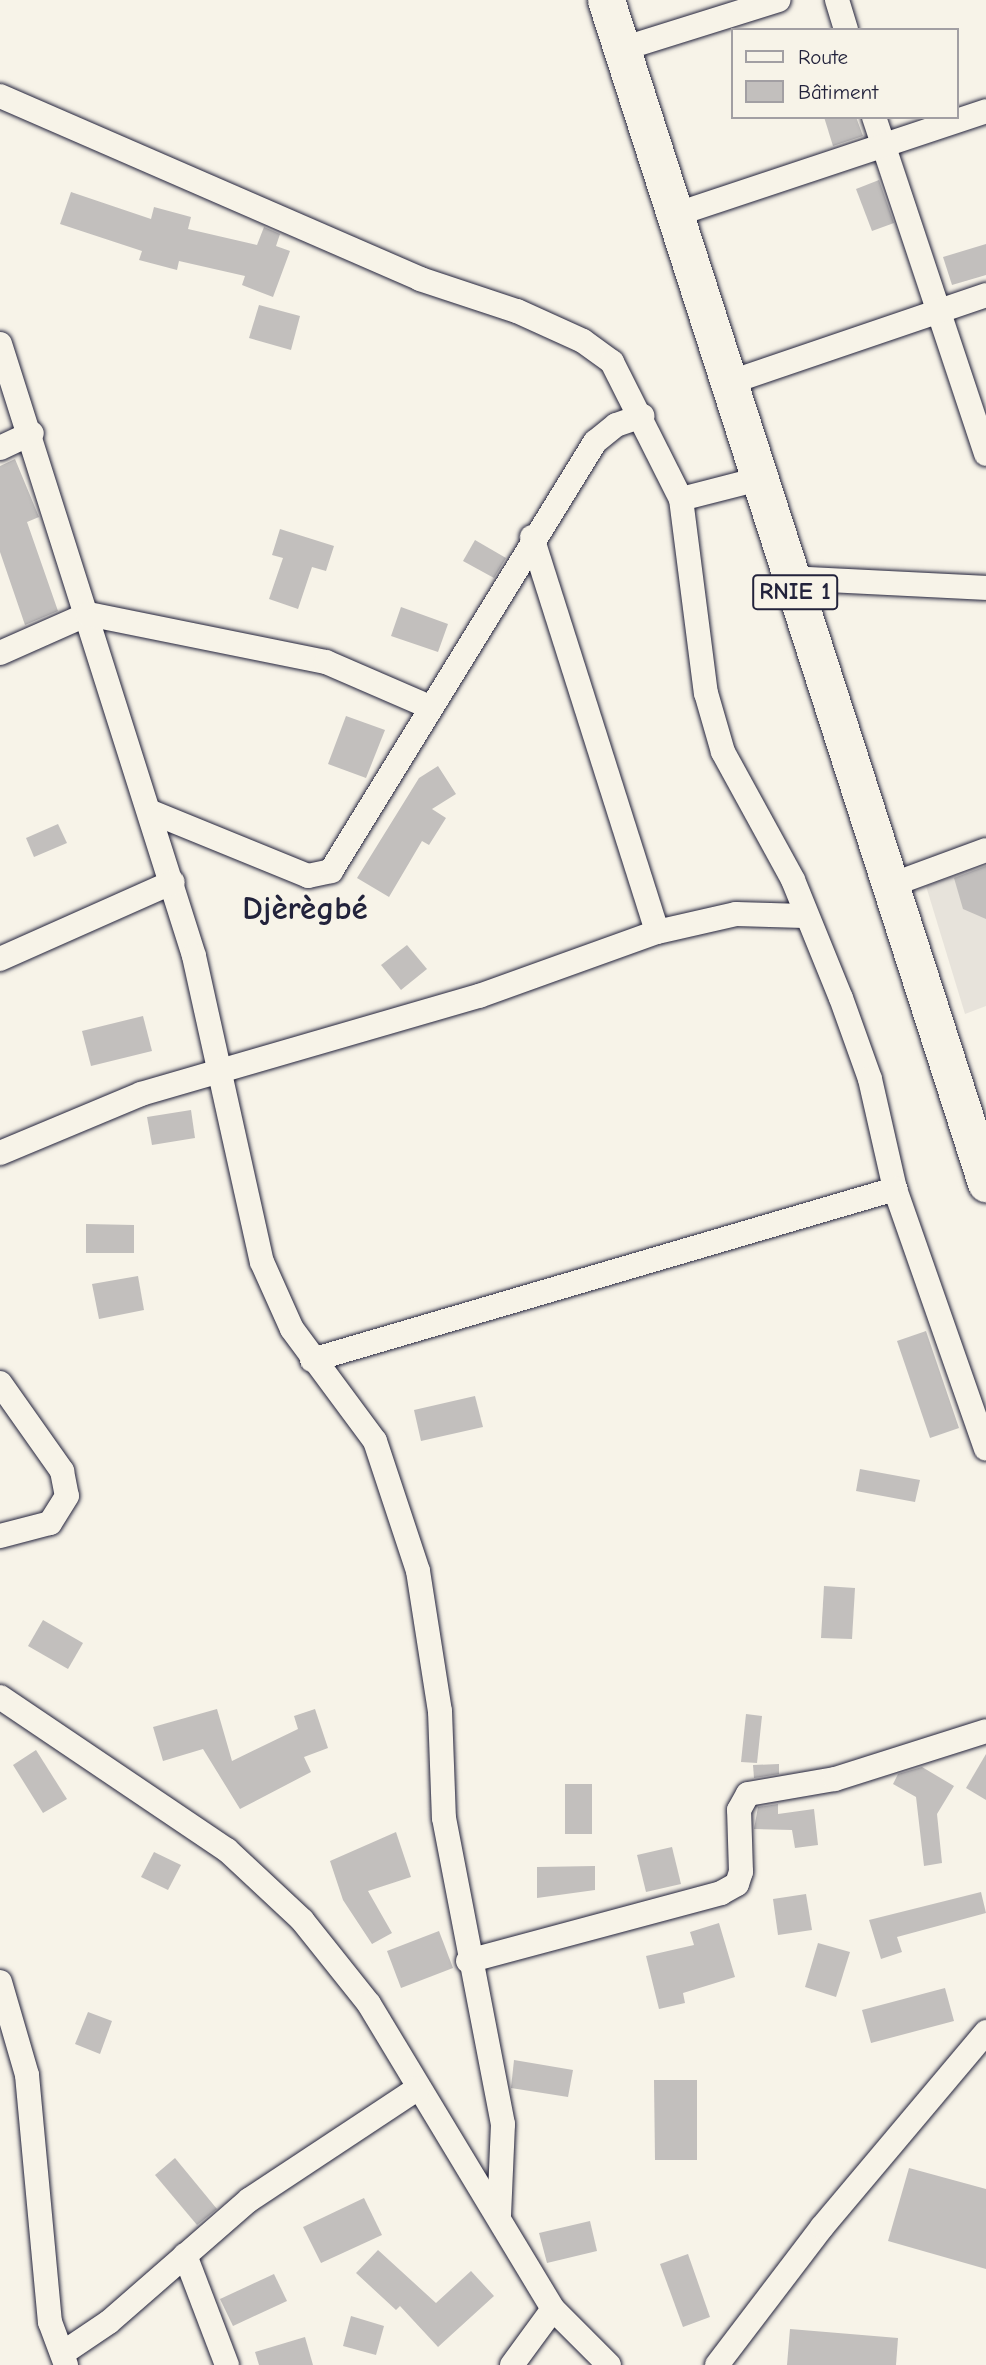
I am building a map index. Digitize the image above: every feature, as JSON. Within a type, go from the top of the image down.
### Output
[{"type":"highway","name":"RNIE 1","points":[[606,0],[888,886],[986,1183]]},
{"type":"street","points":[[621,49],[778,0]]},
{"type":"street","points":[[837,0],[845,28]]},
{"type":"street","points":[[0,96],[419,279],[583,341],[611,362],[642,416],[681,499],[706,693],[723,752],[793,880],[804,916],[870,1079],[895,1189],[986,1449]]},
{"type":"street","points":[[674,215],[986,111]]},
{"type":"street","points":[[875,119],[986,454]]},
{"type":"street","points":[[728,383],[986,295]]},
{"type":"street","points":[[0,344],[32,433],[173,882],[262,1262],[312,1360],[375,1441],[418,1571],[440,1711],[444,1818],[468,1961],[503,2124],[499,2216]]},
{"type":"street","points":[[149,811],[308,876],[322,876],[355,840],[430,707],[532,537],[595,442],[642,416]]},
{"type":"street","points":[[0,448],[32,433]]},
{"type":"street","points":[[681,499],[759,480]]},
{"type":"street","points":[[532,537],[657,932]]},
{"type":"street","points":[[790,578],[986,588]]},
{"type":"street","points":[[0,653],[88,614],[326,663],[430,707]]},
{"type":"street","points":[[888,886],[986,850]]},
{"type":"street","points":[[0,959],[173,882]]},
{"type":"street","points":[[0,1153],[141,1094],[479,996],[657,932],[736,914],[804,916]]},
{"type":"street","points":[[312,1360],[895,1189]]},
{"type":"street","points":[[0,1383],[62,1471],[67,1496],[50,1523],[0,1536]]},
{"type":"street","points":[[0,1697],[227,1850],[302,1920],[369,2004],[417,2089],[499,2216],[553,2309],[609,2365]]},
{"type":"street","points":[[468,1961],[722,1893],[737,1884],[741,1872],[739,1810],[748,1794],[835,1779],[986,1731]]},
{"type":"street","points":[[0,1982],[27,2075],[50,2322],[65,2359],[249,2200],[417,2089]]},
{"type":"street","points":[[717,2365],[830,2216],[986,2032]]},
{"type":"street","points":[[185,2255],[227,2365]]},
{"type":"street","points":[[512,2365],[553,2309]]},
{"type":"shaded area","points":[[986,865],[986,1006],[965,1014],[926,886]]},
{"type":"building","points":[[825,119],[857,119],[863,136],[833,146]]},
{"type":"building","points":[[879,180],[894,223],[872,231],[856,189]]},
{"type":"building","points":[[71,192],[151,219],[154,207],[191,217],[188,229],[257,245],[264,227],[280,234],[276,246],[290,251],[273,297],[242,285],[245,276],[179,261],[177,270],[139,260],[142,251],[60,224]]},
{"type":"building","points":[[986,244],[986,275],[952,285],[943,257]]},
{"type":"building","points":[[259,305],[300,316],[291,350],[249,338]]},
{"type":"building","points":[[15,459],[39,517],[27,522],[58,611],[25,625],[0,552],[0,466]]},
{"type":"building","points":[[280,529],[334,546],[326,571],[312,567],[298,609],[269,599],[283,558],[272,555]]},
{"type":"building","points":[[475,540],[506,558],[494,578],[463,561]]},
{"type":"building","points":[[401,607],[448,624],[438,652],[391,636]]},
{"type":"building","points":[[346,716],[385,730],[366,778],[328,764]]},
{"type":"building","points":[[438,766],[456,794],[432,809],[446,818],[429,845],[422,841],[389,897],[357,878],[419,778]]},
{"type":"building","points":[[58,824],[67,843],[34,857],[26,838]]},
{"type":"building","points":[[986,866],[986,919],[963,909],[954,878]]},
{"type":"building","points":[[407,945],[427,969],[401,990],[381,965]]},
{"type":"building","points":[[143,1016],[152,1051],[91,1066],[82,1031]]},
{"type":"building","points":[[191,1110],[195,1138],[152,1145],[147,1117]]},
{"type":"building","points":[[86,1224],[134,1225],[134,1253],[86,1253]]},
{"type":"building","points":[[138,1276],[144,1310],[99,1319],[92,1284]]},
{"type":"building","points":[[926,1331],[959,1428],[930,1438],[897,1341]]},
{"type":"building","points":[[475,1396],[483,1427],[421,1441],[414,1410]]},
{"type":"building","points":[[860,1469],[920,1480],[915,1502],[856,1491]]},
{"type":"building","points":[[824,1586],[855,1588],[852,1639],[821,1638]]},
{"type":"building","points":[[43,1620],[83,1643],[68,1669],[28,1646]]},
{"type":"building","points":[[217,1709],[232,1761],[298,1729],[294,1716],[315,1709],[328,1748],[304,1757],[311,1772],[240,1809],[203,1749],[163,1761],[153,1727]]},
{"type":"building","points":[[746,1714],[762,1716],[757,1763],[741,1762]]},
{"type":"building","points":[[36,1750],[67,1799],[43,1813],[13,1765]]},
{"type":"building","points":[[986,1754],[986,1800],[966,1788]]},
{"type":"building","points":[[779,1764],[779,1774],[754,1778],[753,1765]]},
{"type":"building","points":[[922,1767],[954,1786],[937,1814],[942,1863],[924,1866],[916,1797],[893,1784],[898,1774]]},
{"type":"building","points":[[565,1784],[592,1784],[592,1834],[565,1834]]},
{"type":"building","points":[[778,1804],[778,1814],[814,1809],[818,1845],[795,1848],[792,1830],[754,1829],[758,1807]]},
{"type":"building","points":[[396,1832],[411,1877],[368,1891],[392,1933],[372,1944],[343,1900],[330,1861]]},
{"type":"building","points":[[672,1847],[681,1884],[646,1892],[637,1855]]},
{"type":"building","points":[[154,1852],[181,1865],[168,1890],[141,1877]]},
{"type":"building","points":[[595,1866],[595,1890],[537,1898],[537,1867]]},
{"type":"building","points":[[981,1892],[986,1913],[897,1937],[902,1952],[881,1959],[869,1920]]},
{"type":"building","points":[[806,1894],[812,1930],[778,1935],[773,1899]]},
{"type":"building","points":[[719,1923],[735,1977],[683,1993],[685,2003],[659,2009],[646,1956],[694,1945],[690,1932]]},
{"type":"building","points":[[439,1931],[453,1968],[401,1988],[387,1951]]},
{"type":"building","points":[[818,1943],[850,1952],[836,1997],[805,1987]]},
{"type":"building","points":[[945,1988],[954,2021],[871,2043],[862,2010]]},
{"type":"building","points":[[88,2012],[112,2021],[100,2054],[75,2044]]},
{"type":"building","points":[[514,2060],[573,2070],[568,2097],[511,2088]]},
{"type":"building","points":[[654,2080],[697,2080],[697,2160],[655,2160]]},
{"type":"building","points":[[175,2158],[217,2209],[197,2225],[155,2175]]},
{"type":"building","points":[[909,2168],[986,2189],[986,2269],[888,2241]]},
{"type":"building","points":[[364,2198],[382,2235],[321,2263],[303,2227]]},
{"type":"building","points":[[590,2221],[597,2251],[547,2263],[539,2233]]},
{"type":"building","points":[[378,2250],[436,2303],[471,2271],[494,2296],[438,2347],[400,2306],[396,2310],[356,2273]]},
{"type":"building","points":[[688,2254],[710,2317],[683,2327],[660,2264]]},
{"type":"building","points":[[274,2274],[287,2301],[233,2326],[220,2299]]},
{"type":"building","points":[[351,2316],[384,2326],[376,2355],[343,2346]]},
{"type":"building","points":[[790,2329],[898,2338],[896,2365],[787,2365]]},
{"type":"building","points":[[305,2337],[313,2365],[259,2365],[255,2352]]},
{"type":"district","name":"Djèrègbé","points":[[305,909]]}]
